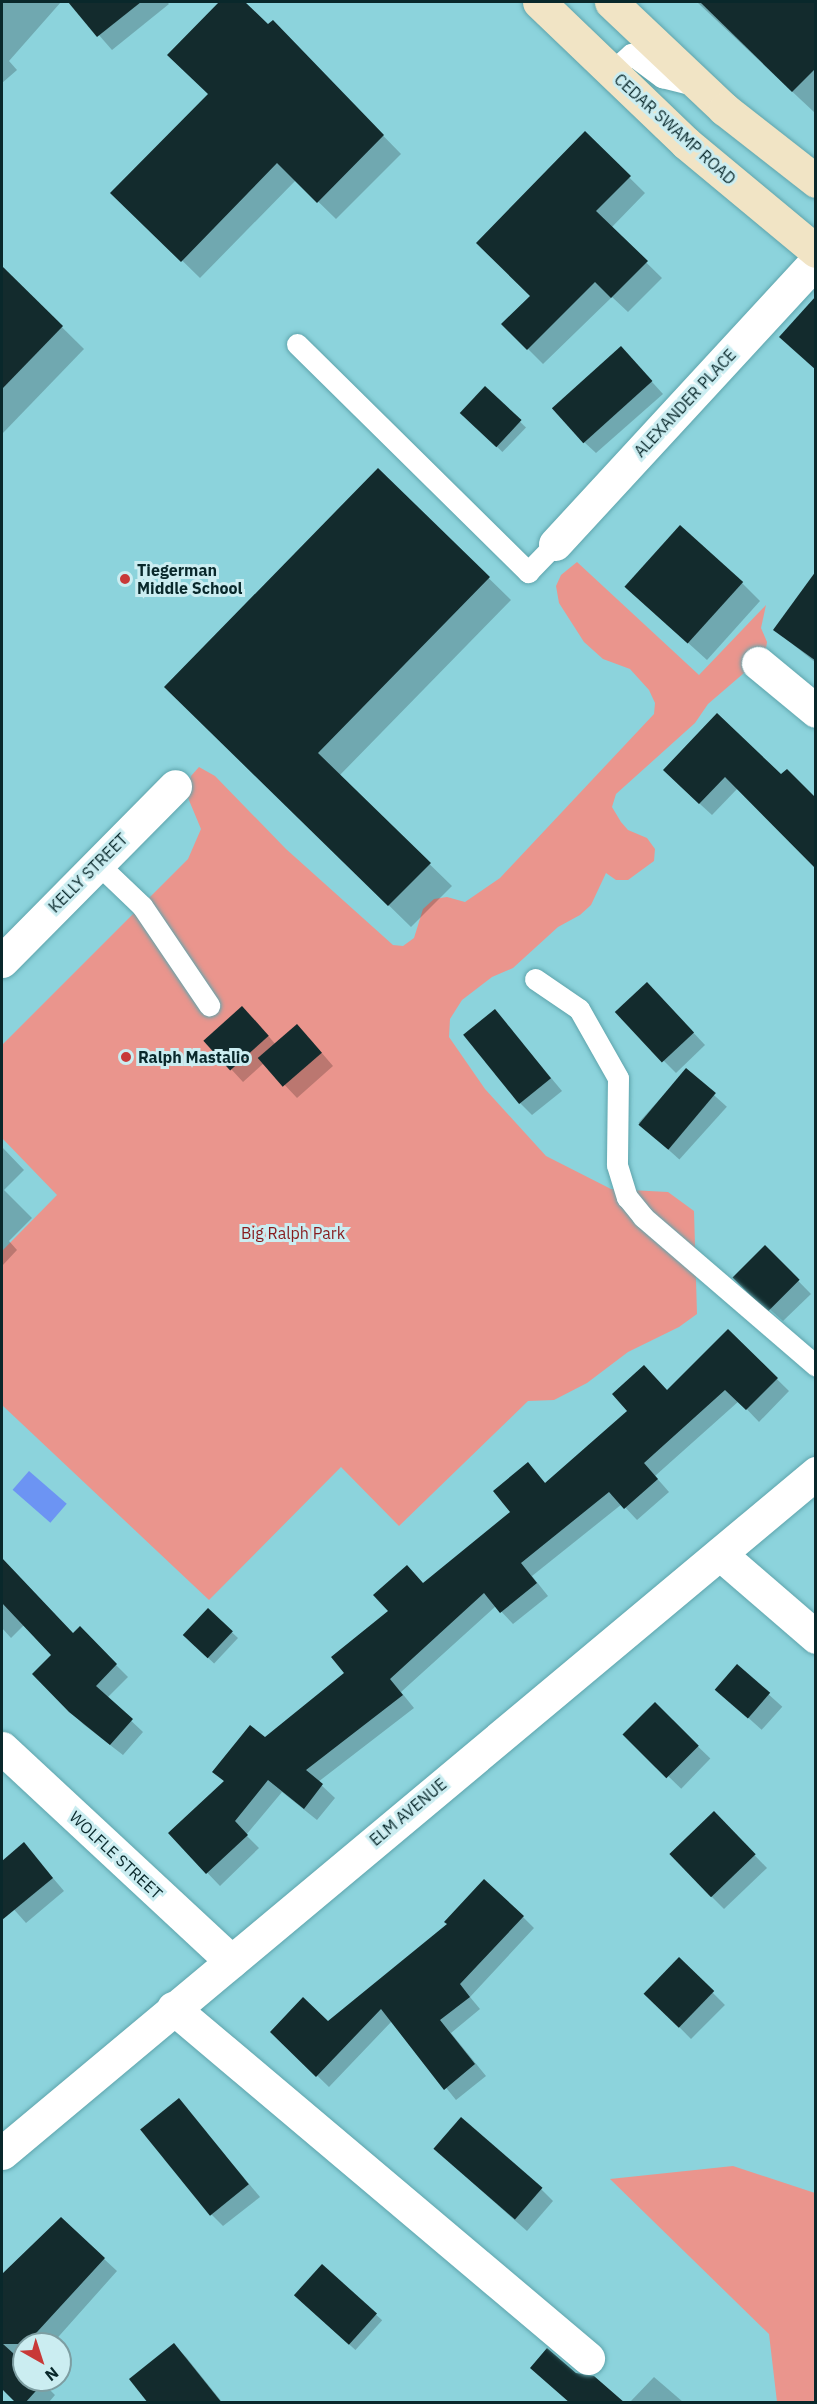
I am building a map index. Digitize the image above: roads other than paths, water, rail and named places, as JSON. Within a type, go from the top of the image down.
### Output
[{"type":"main road","name":"CEDAR SWAMP ROAD","points":[[539,2],[686,143],[816,251]]},
{"type":"main road","points":[[611,2],[701,87],[816,181]]},
{"type":"street","name":"ALEXANDER PLACE","points":[[555,544],[816,261]]},
{"type":"street","points":[[758,663],[816,711]]},
{"type":"street","name":"KELLY STREET","points":[[2,961],[175,786]]},
{"type":"street","name":"ELM AVENUE","points":[[2,2153],[816,1473]]},
{"type":"street","points":[[720,1554],[816,1637]]},
{"type":"street","name":"WOLFLE STREET","points":[[2,1748],[231,1961]]},
{"type":"street","points":[[173,2008],[588,2358]]},
{"type":"lane","points":[[611,72],[631,54],[662,77],[701,87]]},
{"type":"lane","points":[[297,344],[528,572],[555,544]]},
{"type":"lane","points":[[98,864],[142,906],[209,1005]]},
{"type":"lane","points":[[535,979],[579,1009],[618,1077],[617,1165],[627,1197],[643,1217],[816,1366]]},
{"type":"water","points":[[29,1471],[67,1504],[50,1523],[13,1490]]},
{"type":"place","name":"Tiegerman Middle School","points":[[125,579]]},
{"type":"place","name":"Ralph Mastalio","points":[[126,1057]]},
{"type":"park label","name":"Big Ralph Park","points":[[293,1233]]}]
